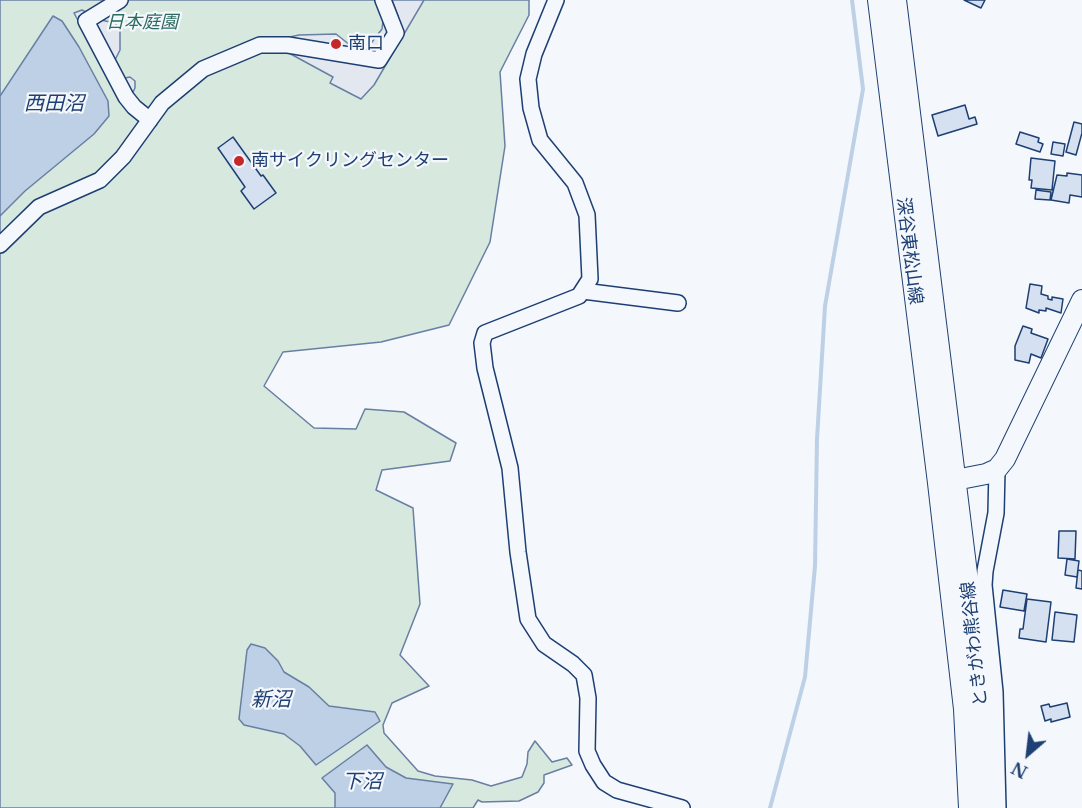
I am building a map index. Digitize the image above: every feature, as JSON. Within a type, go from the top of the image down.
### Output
[{"type":"main road","name":"深谷東松山線","points":[[878,0],[947,482]]},
{"type":"main road","name":"深谷東松山線","points":[[896,0],[947,482]]},
{"type":"main road","points":[[947,482],[973,478],[997,469],[1011,448],[1082,300]]},
{"type":"main road","name":"ときがわ熊谷線","points":[[947,482],[969,808]]},
{"type":"main road","name":"ときがわ熊谷線","points":[[947,482],[982,706],[986,808]]},
{"type":"street","points":[[120,0],[86,21],[126,97],[150,120]]},
{"type":"street","points":[[0,245],[39,207],[100,180],[123,157],[162,103],[203,69],[260,45],[288,45],[378,60],[396,33],[383,0]]},
{"type":"street","points":[[556,0],[534,54],[528,78],[531,108],[540,140],[575,183],[586,215],[590,279],[579,296],[485,333],[482,343],[485,368],[510,468],[518,552],[528,619],[544,644],[573,664],[584,675],[588,698],[587,751],[593,765],[604,782],[617,790],[682,808]]},
{"type":"street","points":[[582,291],[678,303]]},
{"type":"street","points":[[997,469],[996,513],[984,585],[995,692],[998,808]]},
{"type":"green space","name":"日本庭園","points":[[0,0],[529,0],[529,15],[500,72],[505,146],[490,242],[449,325],[381,342],[283,352],[264,386],[314,428],[356,429],[365,409],[404,412],[456,443],[450,461],[382,470],[376,490],[413,508],[420,604],[400,655],[429,686],[392,703],[383,725],[384,733],[418,771],[435,776],[472,780],[491,786],[522,777],[527,764],[528,752],[535,741],[552,762],[567,758],[572,765],[544,775],[544,783],[538,792],[519,801],[482,802],[478,800],[473,808],[0,808]]},
{"type":"shaded area","points":[[392,0],[424,0],[374,85],[361,99],[330,83],[333,77],[287,52],[290,37],[299,35],[336,34],[355,49],[372,42],[382,29],[383,21],[398,16]]},
{"type":"shaded area","points":[[82,10],[101,20],[115,23],[120,30],[120,50],[113,64],[117,75],[130,77],[135,81],[135,88],[131,96],[118,95],[74,13]]},
{"type":"water","name":"西田沼","points":[[53,16],[62,21],[79,47],[108,101],[109,116],[94,134],[25,191],[0,216],[0,96]]},
{"type":"water","name":"新沼","points":[[251,644],[265,648],[278,661],[284,672],[309,687],[329,706],[375,712],[380,721],[316,765],[300,746],[284,734],[244,725],[239,719],[247,650]]},
{"type":"water","name":"下沼","points":[[367,745],[386,767],[406,778],[453,784],[440,808],[335,808],[335,793],[322,778]]},
{"type":"building","points":[[964,0],[985,0],[981,8]]},
{"type":"building","points":[[965,105],[969,119],[975,117],[977,124],[938,136],[932,115]]},
{"type":"building","points":[[1074,122],[1082,124],[1076,155],[1066,152]]},
{"type":"building","points":[[1020,132],[1039,138],[1038,142],[1043,144],[1040,152],[1016,144]]},
{"type":"building","name":"南サイクリングセンター","points":[[233,137],[276,193],[254,209],[241,191],[245,187],[218,148]]},
{"type":"building","points":[[1053,142],[1065,144],[1063,156],[1051,154]]},
{"type":"building","points":[[1031,158],[1055,161],[1052,190],[1031,188],[1032,180],[1029,180]]},
{"type":"building","points":[[1067,173],[1082,175],[1082,197],[1070,195],[1069,203],[1051,200],[1057,175],[1067,176]]},
{"type":"building","points":[[1036,190],[1051,192],[1050,200],[1035,199]]},
{"type":"building","points":[[1030,284],[1042,286],[1041,294],[1048,296],[1048,299],[1052,300],[1052,297],[1063,299],[1061,313],[1046,308],[1046,311],[1039,310],[1039,313],[1026,308]]},
{"type":"building","points":[[1023,326],[1032,329],[1031,333],[1048,339],[1041,358],[1031,354],[1029,363],[1015,360],[1015,346]]},
{"type":"building","points":[[1059,531],[1076,531],[1075,559],[1058,558]]},
{"type":"building","points":[[1067,559],[1079,561],[1077,577],[1065,575]]},
{"type":"building","points":[[1078,570],[1082,571],[1082,589],[1076,588]]},
{"type":"building","points":[[1003,590],[1027,594],[1024,611],[1000,607]]},
{"type":"building","points":[[1027,599],[1051,602],[1046,642],[1019,638],[1020,629],[1023,629]]},
{"type":"building","points":[[1055,612],[1077,615],[1074,642],[1052,640]]},
{"type":"building","points":[[1067,703],[1070,717],[1051,722],[1051,719],[1045,721],[1041,706],[1049,704],[1050,707]]},
{"type":"waterway","points":[[770,808],[805,677],[815,566],[817,439],[825,306],[863,89],[852,0]]},
{"type":"place","name":"南口","points":[[336,44]]},
{"type":"place","name":"南サイクリングセンター","points":[[239,161]]}]
